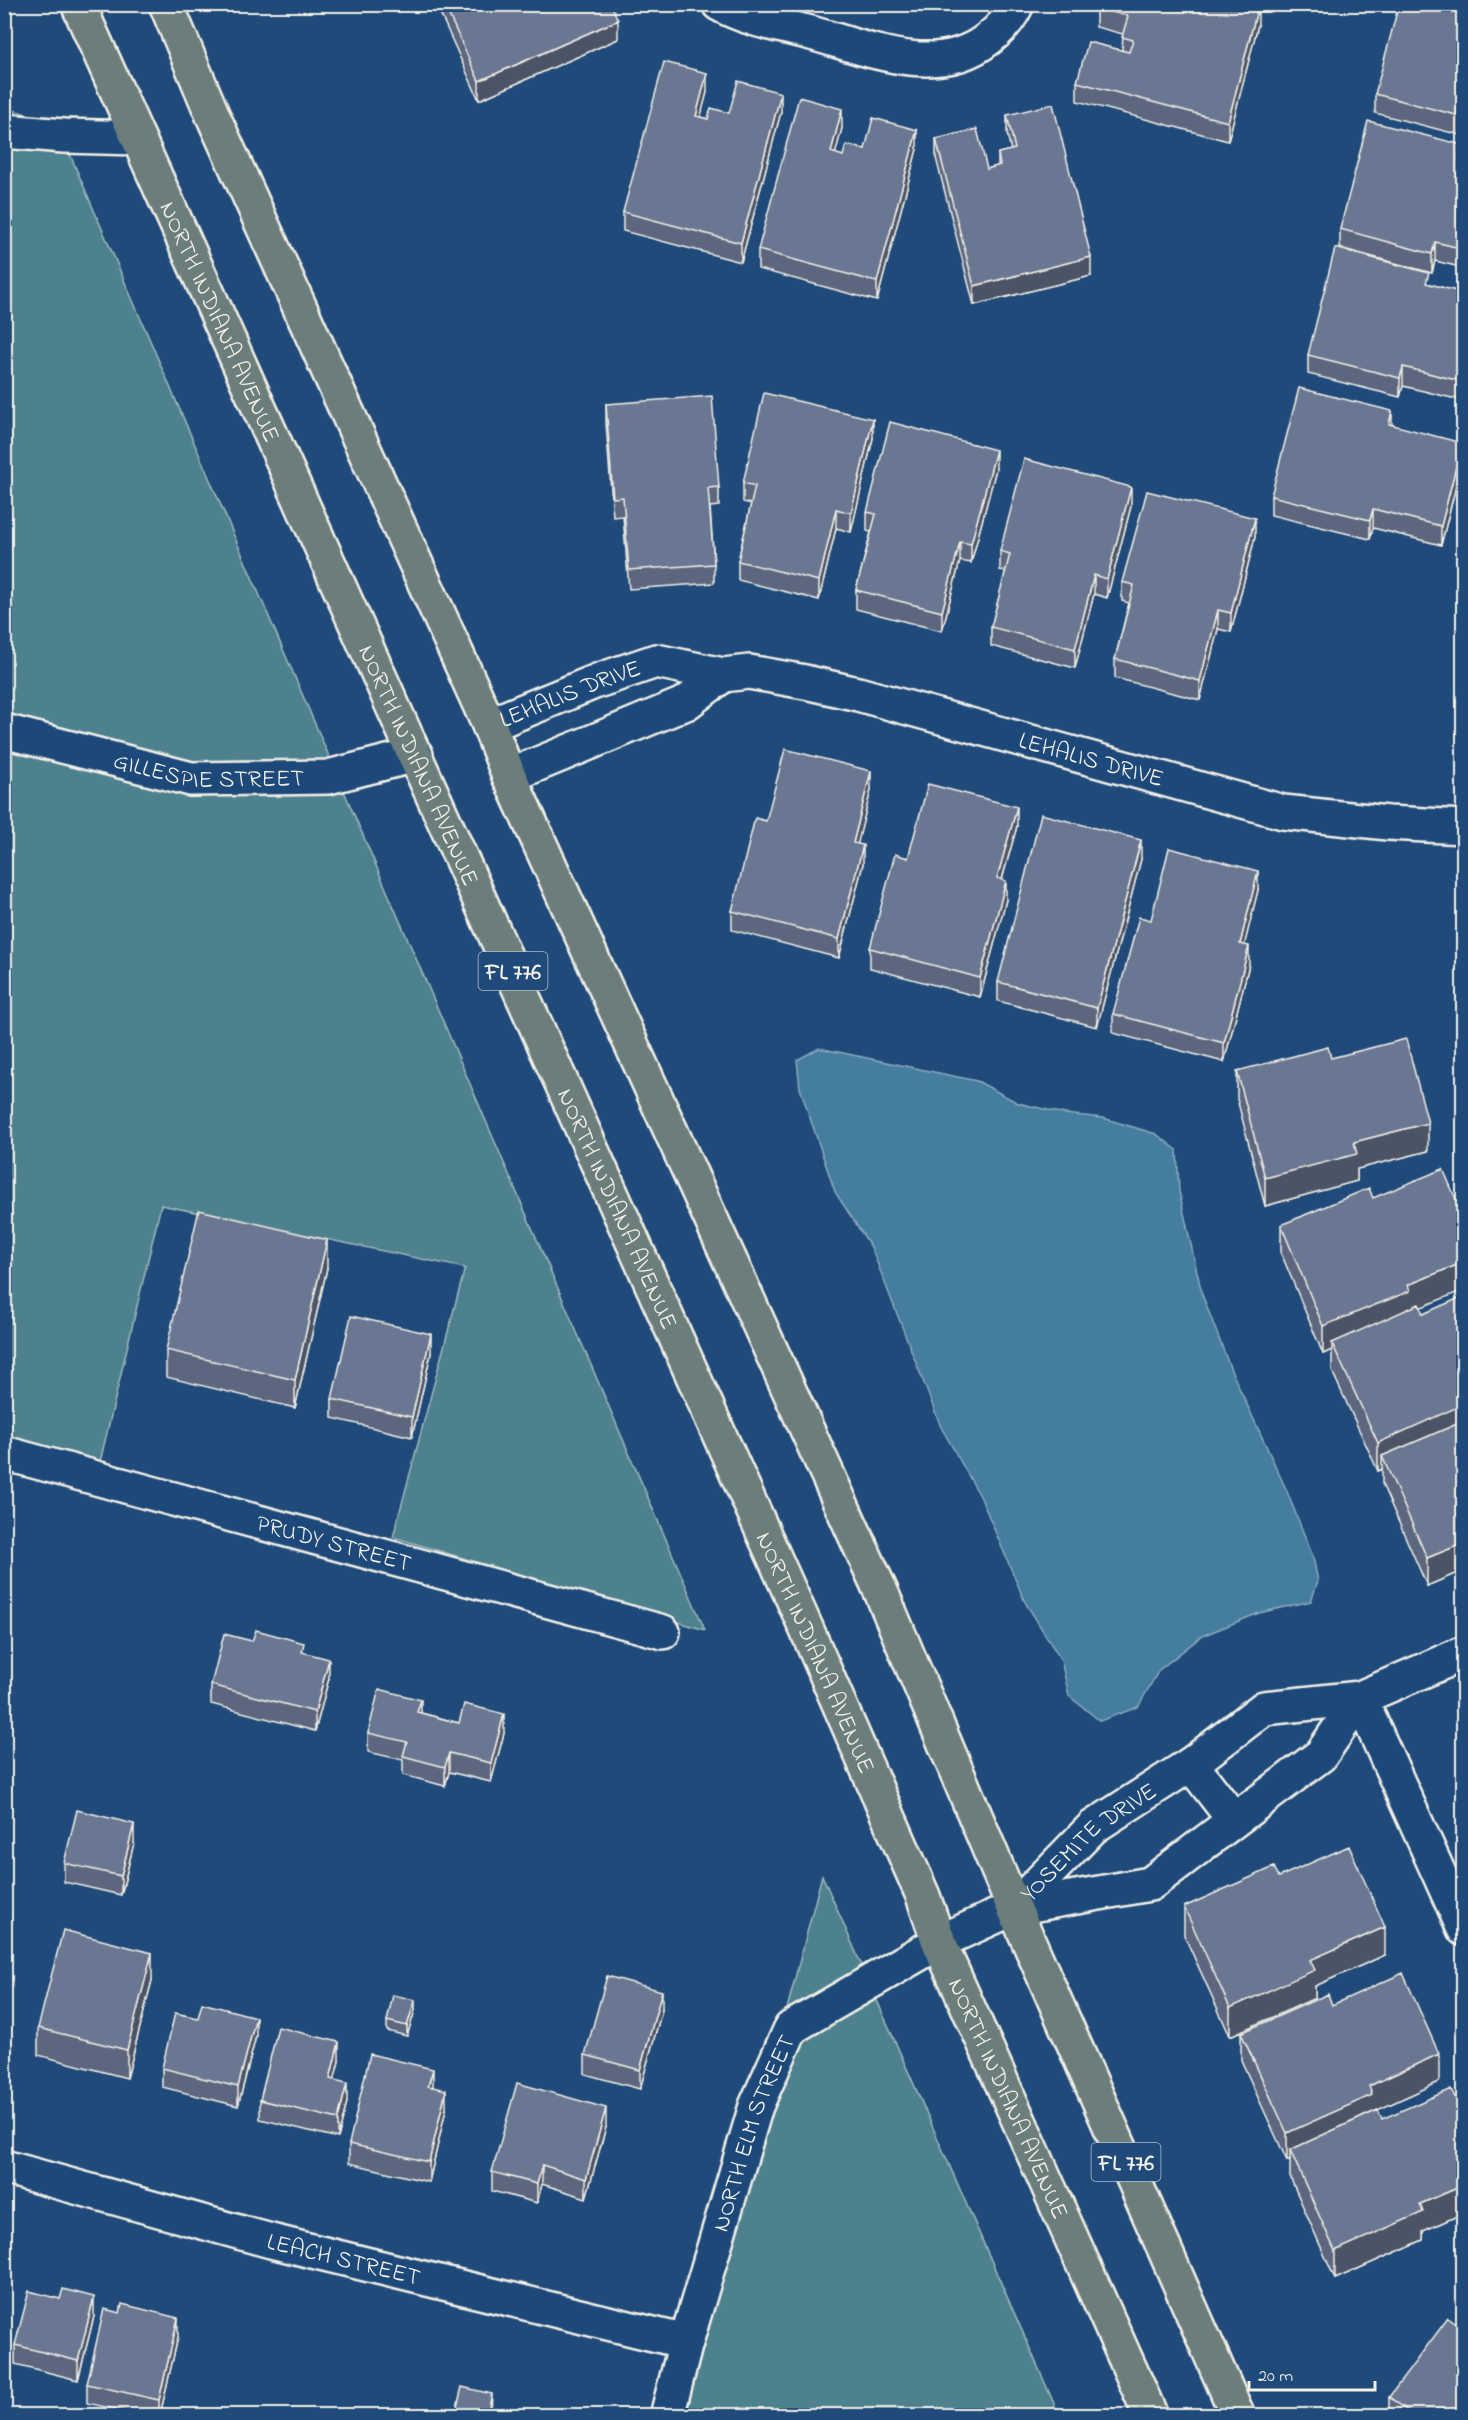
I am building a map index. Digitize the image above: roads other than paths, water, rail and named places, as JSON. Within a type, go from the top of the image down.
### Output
[{"type":"main road","name":"NORTH INDIANA AVENUE","points":[[78,4],[806,1628],[923,1896],[939,1942],[1151,2415]]},
{"type":"main road","name":"FL 776","points":[[165,4],[213,116],[489,725],[509,776],[882,1594],[1014,1908],[1238,2415]]},
{"type":"street","points":[[719,4],[744,15],[891,55],[918,59],[962,55],[982,44],[1001,29],[1017,4]]},
{"type":"street","points":[[4,131],[64,136],[138,138]]},
{"type":"street","name":"LEHALIS DRIVE","points":[[489,725],[597,681],[656,661],[723,675],[749,672],[858,694],[1283,812],[1388,823],[1464,827]]},
{"type":"street","points":[[509,776],[686,703],[723,675]]},
{"type":"street","name":"GILLESPIE STREET","points":[[4,731],[191,779],[328,777],[416,755]]},
{"type":"street","name":"PRUDY STREET","points":[[4,1453],[663,1632]]},
{"type":"street","name":"YOSEMITE DRIVE","points":[[1014,1908],[1093,1827],[1191,1764],[1264,1708],[1360,1698],[1464,1653]]},
{"type":"street","points":[[1360,1698],[1464,1929]]},
{"type":"street","name":"YOSEMITE DRIVE","points":[[1014,1908],[1150,1884],[1321,1755],[1360,1698]]},
{"type":"street","points":[[1191,1764],[1234,1820]]},
{"type":"street","name":"NORTH ELM STREET","points":[[667,2415],[686,2342],[756,2106],[791,2028],[939,1942],[1014,1908]]},
{"type":"street","name":"LEACH STREET","points":[[4,2168],[272,2241],[686,2342]]},
{"type":"water","points":[[819,1048],[977,1081],[1018,1103],[1065,1114],[1103,1118],[1156,1134],[1177,1150],[1179,1191],[1202,1294],[1231,1370],[1286,1489],[1313,1557],[1318,1581],[1311,1601],[1259,1613],[1202,1636],[1159,1670],[1138,1707],[1100,1721],[1069,1696],[1061,1660],[1025,1602],[981,1498],[941,1427],[871,1247],[835,1192],[800,1088],[797,1060]]}]
